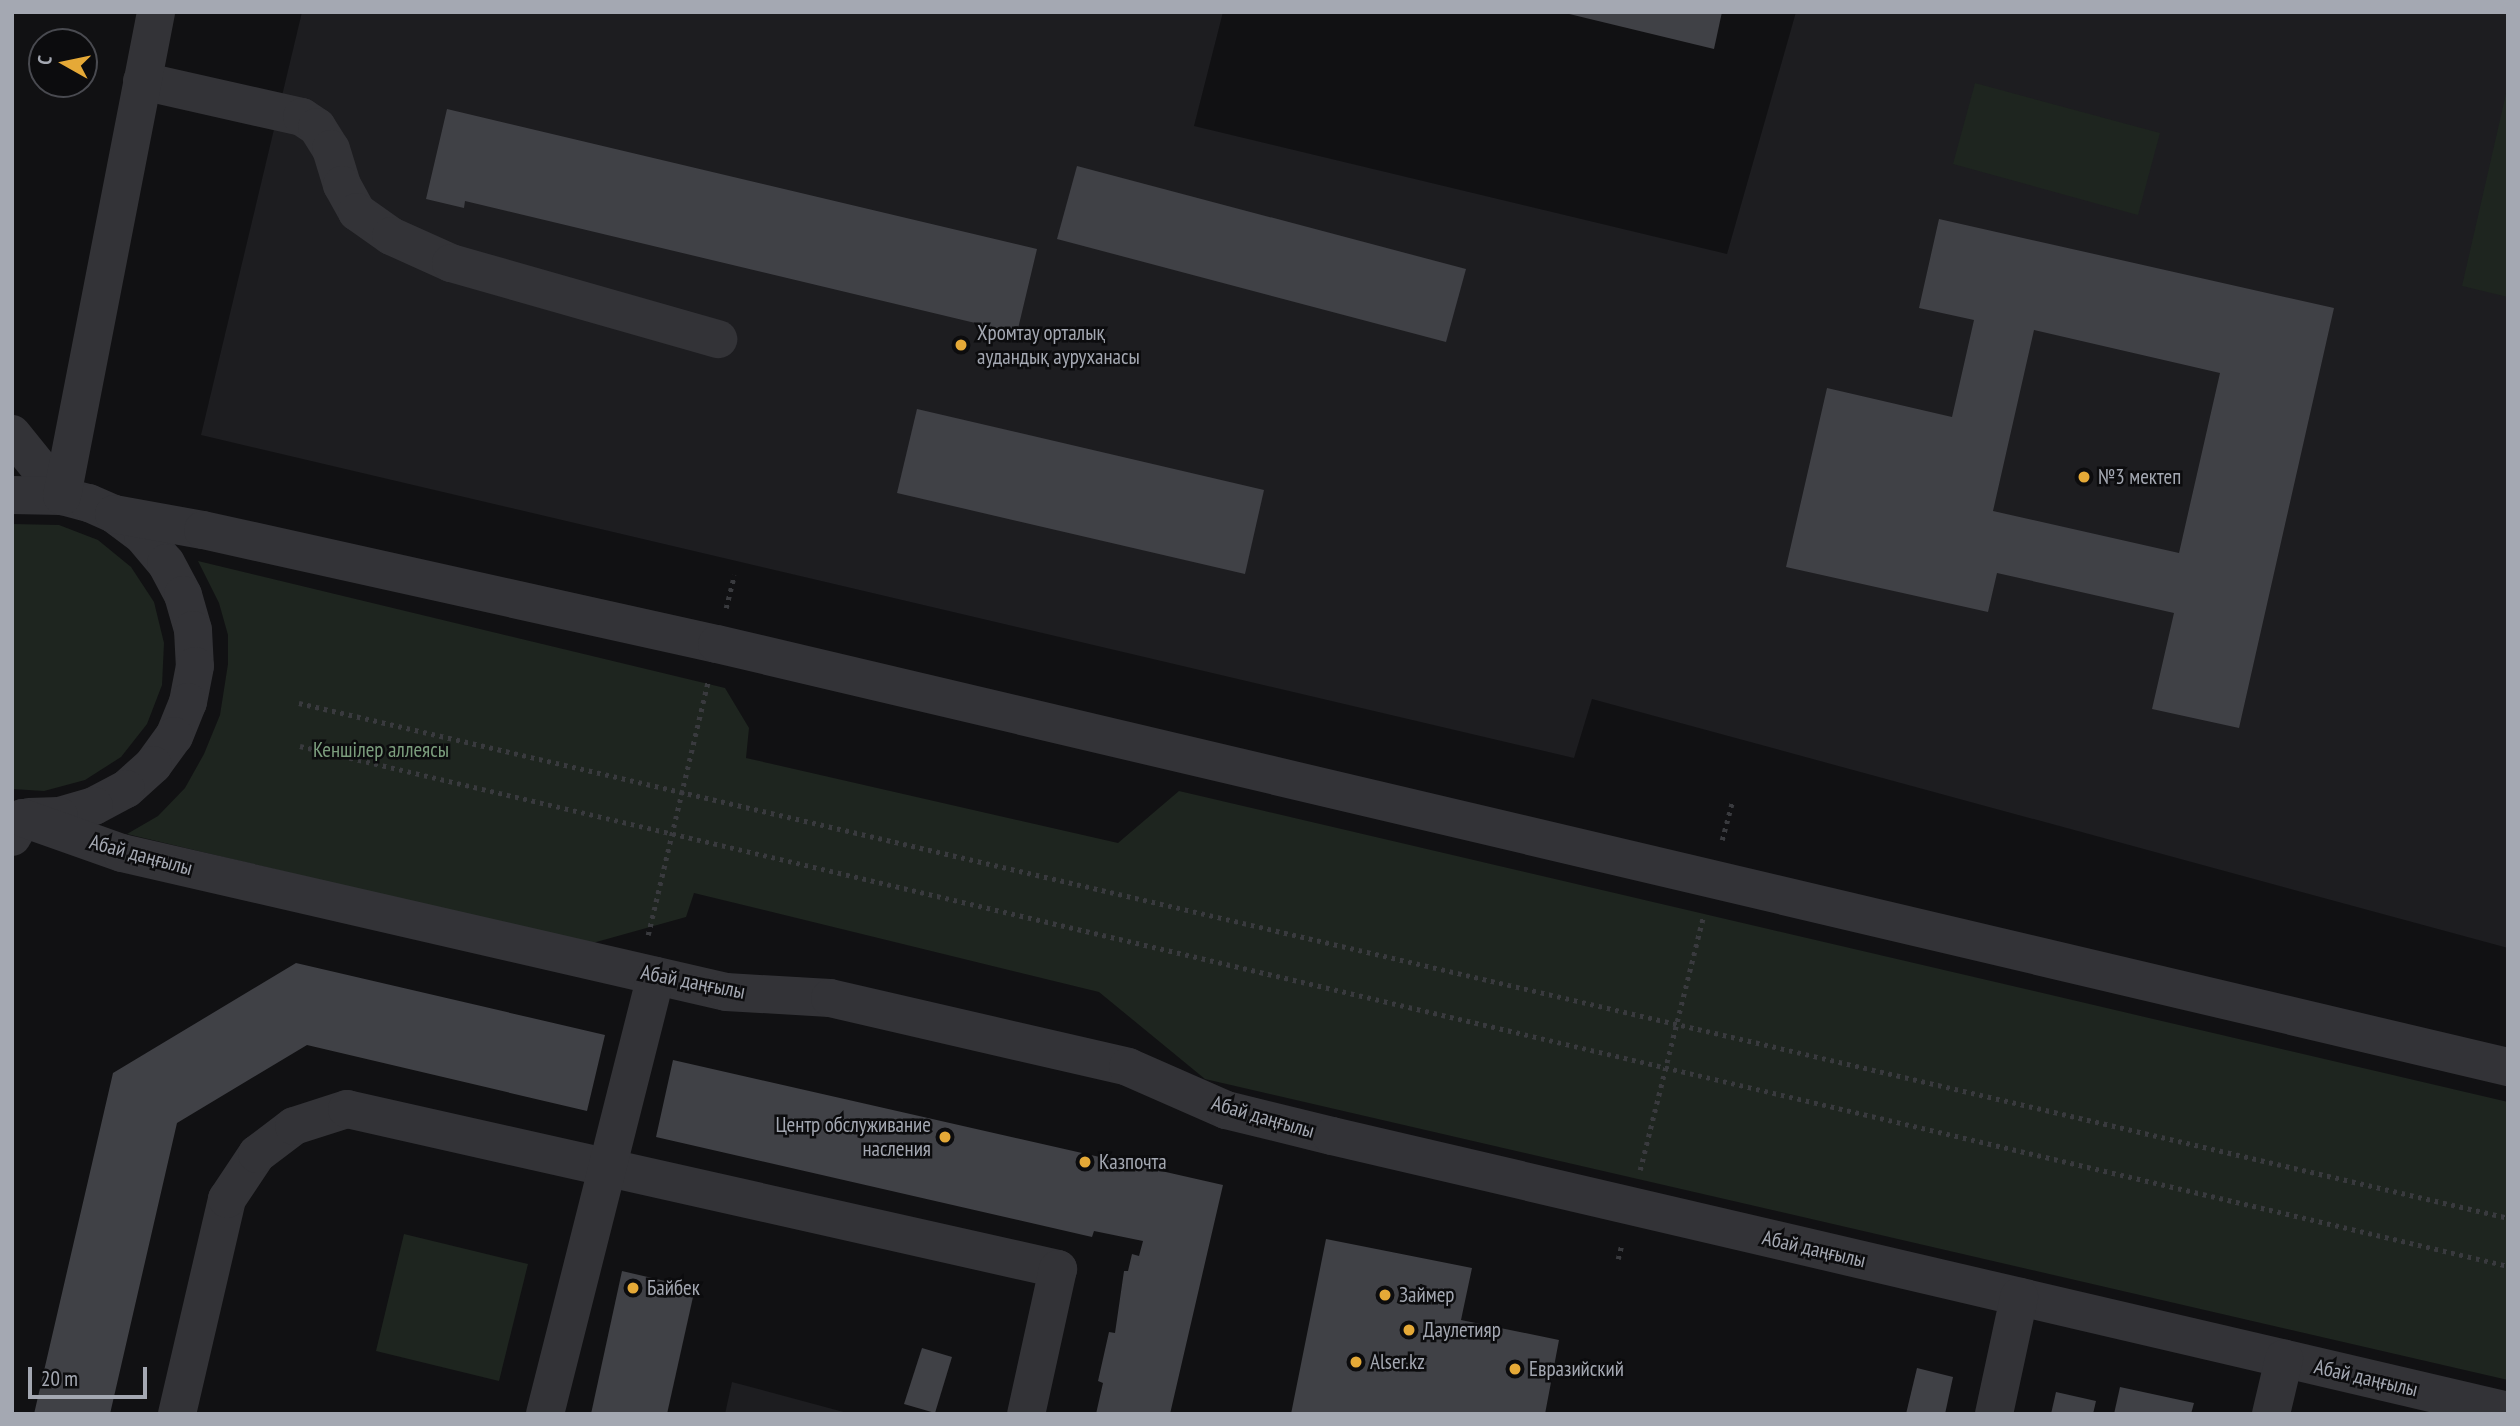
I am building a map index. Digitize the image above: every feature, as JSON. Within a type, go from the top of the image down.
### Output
[{"type":"street","points":[[62,496],[156,12]]},
{"type":"street","points":[[142,81],[302,117],[317,127],[331,149],[342,185],[357,212],[403,242],[452,263],[718,339]]},
{"type":"street","points":[[12,434],[62,496]]},
{"type":"street","points":[[12,495],[62,496],[114,514],[203,530],[717,644],[2508,1067]]},
{"type":"street","points":[[16,824],[94,806],[126,789],[153,765],[174,736],[188,702],[195,666],[193,630],[183,595],[166,563],[143,536],[114,514]]},
{"type":"street","name":"Абай даңғылы","points":[[16,824],[122,853],[726,992],[830,998],[1128,1068],[1226,1110],[2508,1411]]},
{"type":"street","points":[[545,1414],[607,1168],[647,974]]},
{"type":"street","points":[[177,1414],[227,1199],[257,1154],[294,1126],[347,1109],[1058,1269],[1026,1414]]},
{"type":"street","points":[[1994,1414],[2019,1297]]},
{"type":"street","points":[[2271,1414],[2284,1359]]},
{"type":"path","points":[[647,974],[672,834],[734,575]]},
{"type":"path","points":[[299,703],[2508,1218]]},
{"type":"path","points":[[300,746],[2508,1266]]},
{"type":"path","points":[[1618,1259],[1732,802]]},
{"type":"shaded area","points":[[302,12],[1223,12],[1194,126],[1727,254],[1796,12],[2508,12],[2508,948],[1592,699],[1574,758],[201,435]]},
{"type":"shaded area","points":[[732,1382],[851,1414],[725,1414]]},
{"type":"green space","points":[[1975,83],[2160,133],[2138,215],[1953,164]]},
{"type":"green space","points":[[2508,85],[2508,297],[2462,286]]},
{"type":"green space","points":[[12,524],[59,525],[98,540],[131,567],[154,602],[164,643],[162,685],[147,724],[121,757],[85,780],[44,791],[12,789]]},
{"type":"green space","name":"Кеншілер аллеясы","points":[[198,561],[725,688],[749,728],[746,758],[1118,843],[1179,791],[2508,1102],[2508,1380],[1205,1079],[1099,992],[694,893],[686,917],[589,944],[127,834],[158,816],[185,788],[204,754],[220,715],[228,664],[228,635],[219,603]]},
{"type":"green space","points":[[404,1234],[528,1264],[499,1381],[376,1351]]},
{"type":"building","points":[[1561,12],[1722,12],[1714,49]]},
{"type":"building","points":[[447,109],[1037,249],[1017,333],[465,201],[464,208],[426,199]]},
{"type":"building","points":[[1077,166],[1466,269],[1446,342],[1057,239]]},
{"type":"building","points":[[1939,219],[2334,308],[2239,728],[2152,709],[2174,613],[1997,573],[1988,612],[1786,567],[1827,388],[1952,417],[1974,320],[1919,308]],"holes":[[[2034,330],[2220,373],[2179,553],[1993,511]]]},
{"type":"building","points":[[917,409],[1264,490],[1245,574],[897,493]]},
{"type":"building","points":[[296,963],[605,1035],[587,1111],[307,1045],[177,1123],[110,1414],[34,1414],[113,1073]]},
{"type":"building","points":[[673,1060],[1223,1185],[1170,1414],[1096,1414],[1103,1383],[1098,1381],[1109,1332],[1115,1333],[1124,1271],[1128,1271],[1132,1254],[1139,1256],[1143,1241],[1094,1231],[1092,1237],[656,1137]]},
{"type":"building","name":"Даулетияр","points":[[1326,1239],[1472,1268],[1461,1320],[1559,1340],[1545,1414],[1291,1414]]},
{"type":"building","points":[[622,1271],[695,1288],[667,1414],[591,1414]]},
{"type":"building","points":[[922,1348],[952,1357],[935,1413],[904,1404]]},
{"type":"building","points":[[1917,1368],[1953,1377],[1945,1414],[1906,1414]]},
{"type":"building","points":[[2120,1387],[2194,1403],[2191,1414],[2114,1414]]},
{"type":"building","points":[[2056,1392],[2096,1401],[2093,1414],[2051,1414]]},
{"type":"place","name":"Хромтау орталық аудандық ауруханасы","points":[[961,345]]},
{"type":"place","name":"№3 мектеп","points":[[2084,477]]},
{"type":"place","name":"Центр обслуживание насления","points":[[945,1137]]},
{"type":"place","name":"Казпочта","points":[[1085,1162]]},
{"type":"place","name":"Байбек","points":[[633,1288]]},
{"type":"place","name":"Займер","points":[[1385,1295]]},
{"type":"place","name":"Даулетияр","points":[[1409,1330]]},
{"type":"place","name":"Alser.kz","points":[[1356,1362]]},
{"type":"place","name":"Евразийский","points":[[1515,1369]]}]
